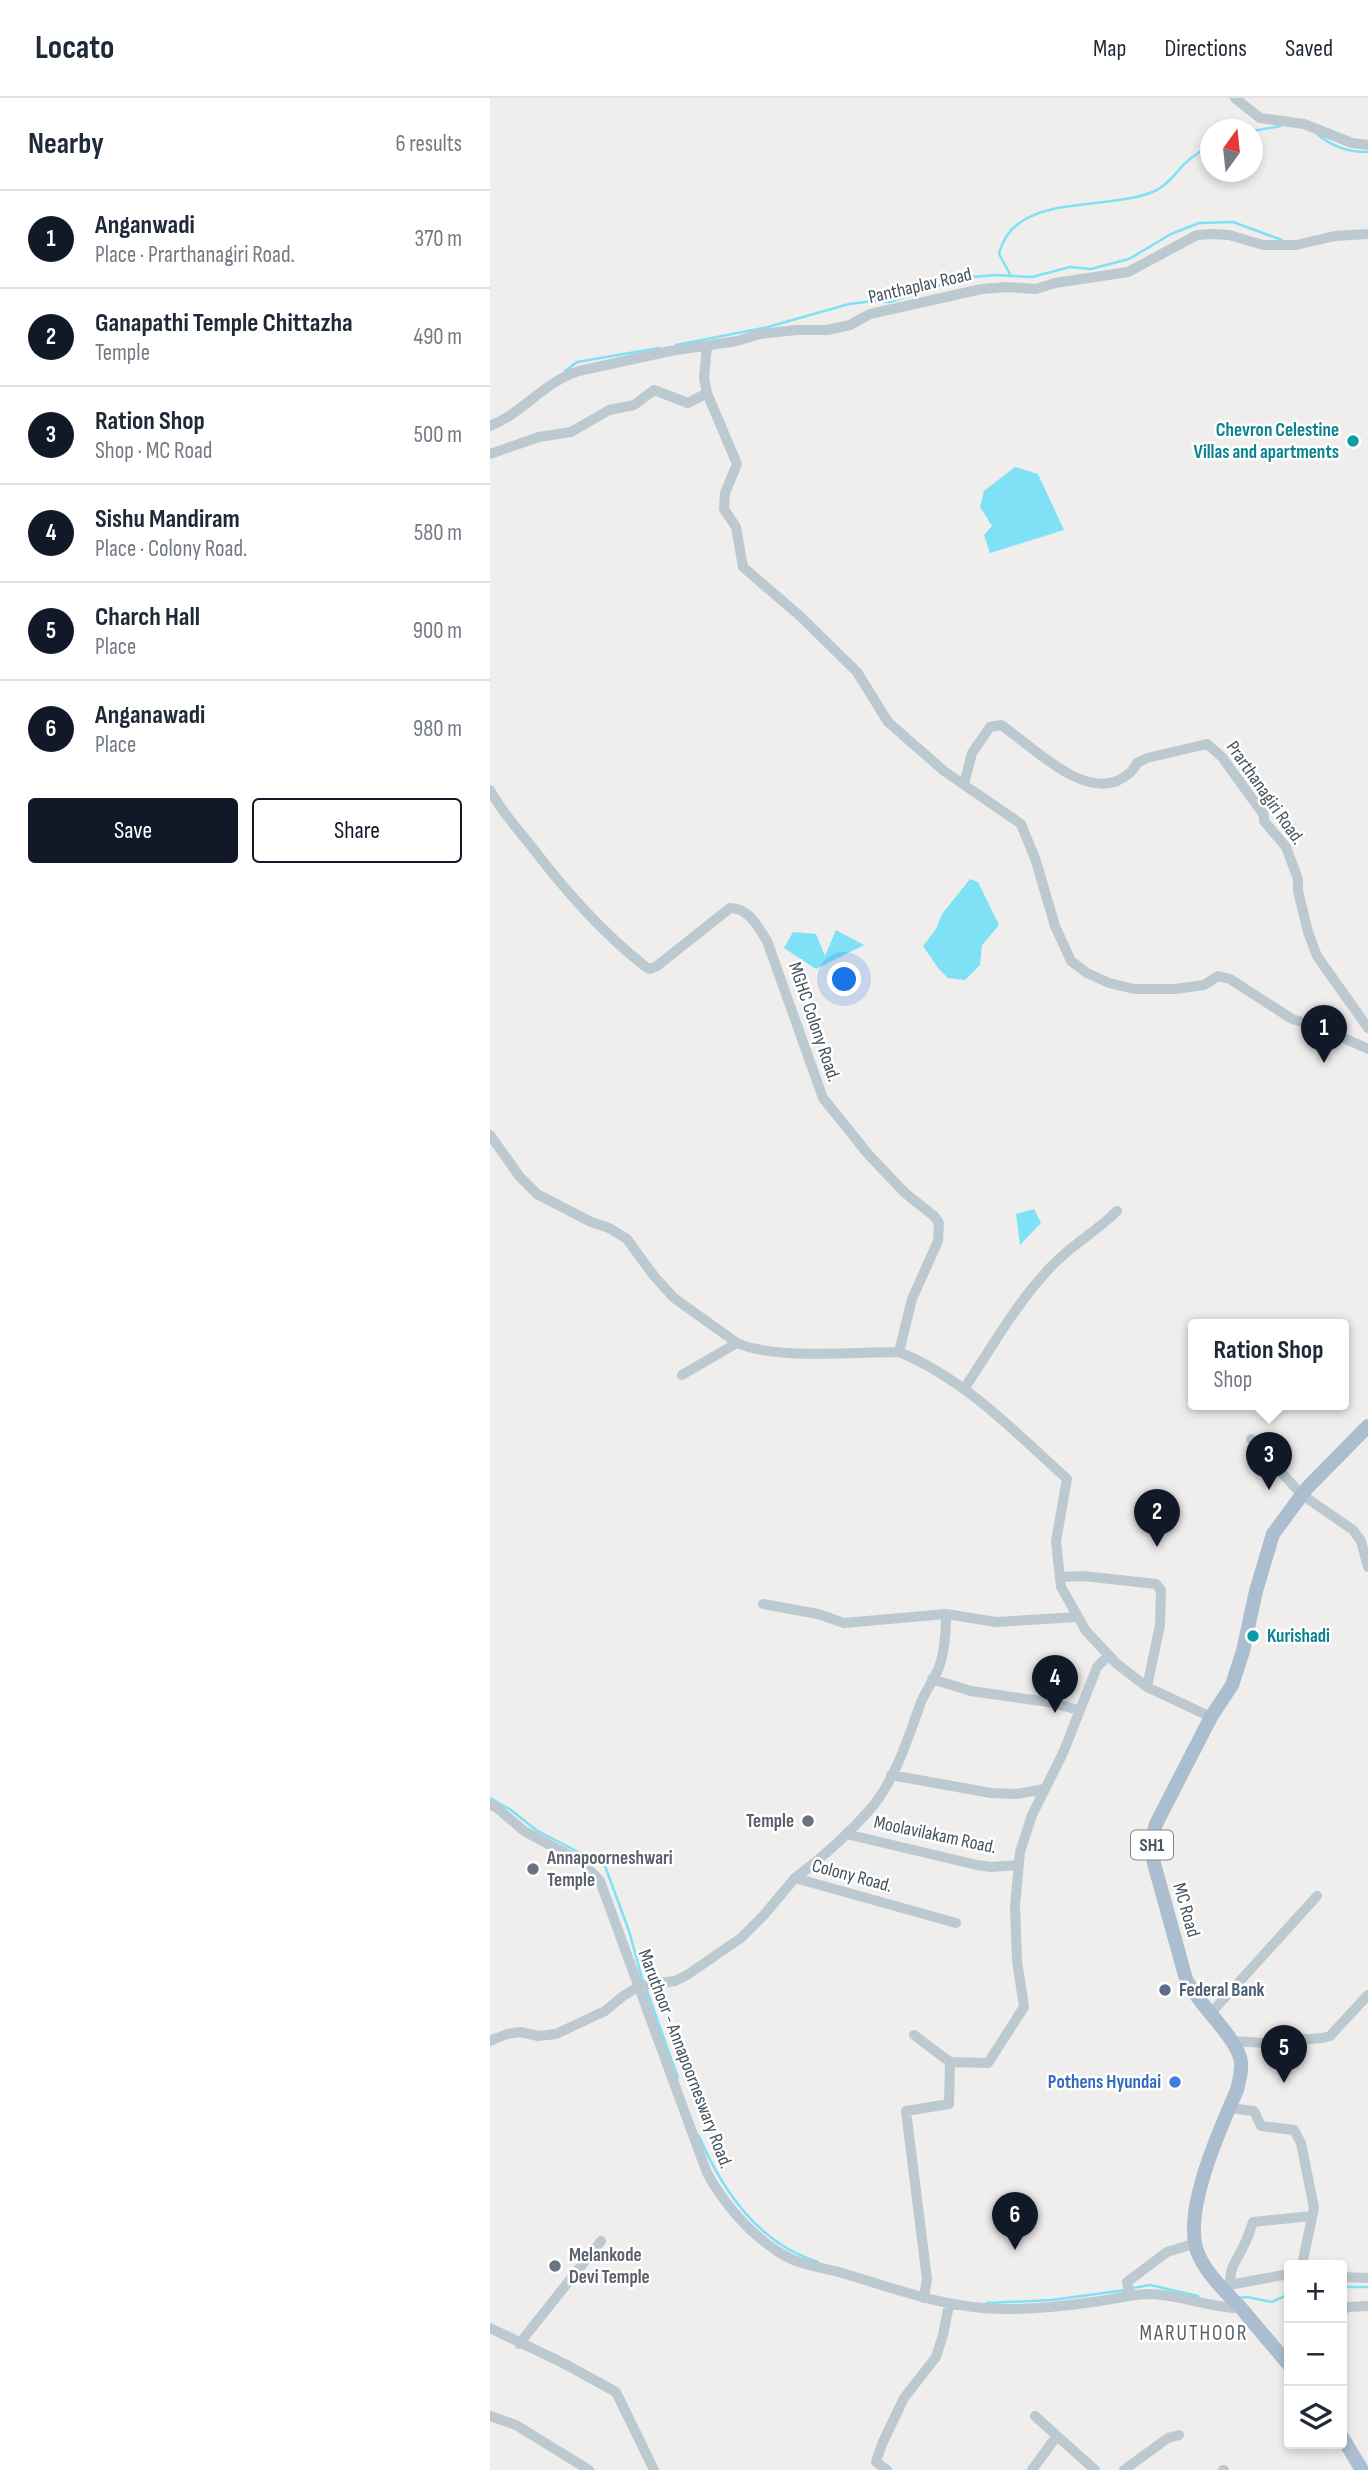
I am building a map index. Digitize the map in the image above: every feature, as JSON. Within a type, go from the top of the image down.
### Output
[{"type":"main road","name":"MC Road","points":[[1284,2359],[1239,2309],[1226,2286],[1202,2262],[1196,2243],[1195,2216],[1198,2196],[1241,2075],[1241,2060],[1231,2040],[1191,1990],[1186,1979],[1152,1854],[1152,1839],[1156,1824],[1211,1717],[1232,1685],[1273,1534],[1301,1494],[1368,1426]]},
{"type":"main road","points":[[1347,2445],[1362,2470]]},
{"type":"street","points":[[1235,98],[1260,118],[1304,124],[1352,143],[1368,145]]},
{"type":"street","name":"Panthaplav Road","points":[[490,426],[509,416],[566,375],[760,334],[827,330],[850,325],[870,314],[982,289],[1036,289],[1055,283],[1128,272],[1197,235],[1212,233],[1263,245],[1296,245],[1335,236],[1368,234]]},
{"type":"street","points":[[707,346],[704,378],[707,393],[737,464],[726,494],[724,509],[736,527],[743,567],[800,616],[857,672],[888,722],[944,771],[1021,824],[1036,861],[1063,946],[1071,961],[1087,974],[1134,989],[1175,989],[1204,985],[1218,976],[1230,979],[1292,1020],[1319,1027],[1368,1049]]},
{"type":"street","points":[[490,454],[539,437],[571,432],[609,410],[634,405],[654,390],[688,403],[707,393]]},
{"type":"street","name":"Prarthanagiri Road.","points":[[964,784],[972,753],[990,727],[1001,726],[1057,767],[1080,780],[1107,785],[1125,777],[1134,770],[1137,763],[1147,758],[1207,744],[1222,757],[1264,815],[1264,821],[1286,847],[1298,879],[1298,891],[1306,924],[1317,956],[1368,1028]]},
{"type":"street","name":"MGHC Colony Road.","points":[[490,790],[496,802],[545,865],[599,927],[650,969],[730,908],[742,909],[754,922],[767,941],[823,1098],[868,1154],[905,1193],[939,1223],[938,1241],[912,1299],[899,1352]]},
{"type":"street","points":[[490,1135],[520,1177],[537,1194],[591,1222],[609,1228],[626,1239],[674,1298],[737,1343],[747,1348],[783,1352],[899,1352],[916,1359],[964,1389],[1067,1479],[1056,1541],[1061,1587],[1086,1631],[1109,1655],[1147,1687],[1211,1717]]},
{"type":"street","points":[[964,1389],[1047,1270],[1117,1211]]},
{"type":"street","points":[[682,1375],[737,1343]]},
{"type":"street","points":[[1251,1439],[1301,1494],[1353,1530],[1361,1541],[1368,1567]]},
{"type":"street","points":[[1060,1577],[1083,1576],[1156,1584],[1161,1590],[1160,1625],[1147,1687]]},
{"type":"street","points":[[763,1604],[818,1614],[844,1623],[946,1614],[996,1622],[1078,1617]]},
{"type":"street","name":"Colony Road.","points":[[795,1878],[846,1834],[873,1805],[891,1775],[941,1660],[946,1614]]},
{"type":"street","points":[[914,2035],[950,2062],[988,2063],[1024,2007],[1017,1961],[1015,1906],[1018,1865],[1032,1815],[1063,1753],[1097,1667],[1109,1655]]},
{"type":"street","points":[[932,1679],[946,1680],[971,1691],[1048,1702],[1079,1710]]},
{"type":"street","points":[[891,1775],[991,1793],[1016,1794],[1045,1789]]},
{"type":"street","name":"Maruthoor - Annapoorneswary Road.","points":[[490,1805],[524,1830],[582,1862],[600,1881],[643,1986],[707,2173],[721,2198],[749,2228],[776,2251],[799,2264],[838,2272],[949,2305],[1007,2309],[1094,2302],[1150,2294],[1239,2309]]},
{"type":"street","name":"Moolavilakam Road.","points":[[846,1834],[977,1865],[1018,1865]]},
{"type":"street","points":[[490,2041],[506,2034],[520,2032],[538,2036],[556,2034],[605,2011],[623,1996],[643,1986],[675,1981],[687,1975],[741,1938],[795,1878]]},
{"type":"street","name":"Colony Road.","points":[[795,1878],[956,1923]]},
{"type":"street","points":[[1210,2014],[1317,1896]]},
{"type":"street","points":[[1231,2040],[1266,2043],[1330,2036],[1368,1995]]},
{"type":"street","points":[[924,2298],[927,2279],[906,2111],[949,2104],[950,2062]]},
{"type":"street","points":[[1229,2108],[1254,2111],[1261,2126],[1294,2130],[1301,2143],[1314,2208],[1303,2260]]},
{"type":"street","points":[[1226,2286],[1253,2222],[1312,2216]]},
{"type":"street","points":[[519,2344],[601,2241]]},
{"type":"street","points":[[1130,2295],[1127,2282],[1167,2252],[1196,2243]]},
{"type":"street","points":[[1226,2286],[1284,2275]]},
{"type":"street","points":[[1347,2277],[1368,2278]]},
{"type":"street","points":[[887,2470],[876,2462],[882,2444],[904,2398],[936,2357],[949,2305]]},
{"type":"street","points":[[1347,2308],[1368,2306]]},
{"type":"street","points":[[490,2328],[616,2392],[654,2470]]},
{"type":"street","points":[[490,2416],[516,2425],[589,2470]]},
{"type":"street","points":[[1035,2416],[1095,2470]]},
{"type":"street","points":[[1124,2470],[1168,2438],[1178,2435]]},
{"type":"street","points":[[1032,2470],[1056,2437]]},
{"type":"water","points":[[1015,467],[1038,474],[1064,530],[990,553],[984,535],[992,526],[980,507],[984,491]]},
{"type":"water","points":[[970,879],[978,882],[999,925],[982,945],[980,965],[965,980],[948,978],[923,946],[936,929],[942,914]]},
{"type":"water","points":[[836,930],[864,945],[816,969],[784,948],[793,932],[816,934],[825,956]]},
{"type":"water","points":[[1034,1209],[1041,1223],[1020,1245],[1016,1214]]},
{"type":"waterway","points":[[1263,129],[1281,126]]},
{"type":"waterway","points":[[1317,134],[1341,148],[1368,152]]},
{"type":"waterway","points":[[1011,276],[999,254],[1008,234],[1023,220],[1043,212],[1137,197],[1157,190],[1200,152]]},
{"type":"waterway","points":[[676,345],[768,327],[849,304],[890,302],[961,278],[995,275],[1032,277],[1070,267],[1091,269],[1129,259],[1171,234],[1199,223],[1233,222],[1282,240]]},
{"type":"waterway","points":[[565,371],[577,362],[659,348]]},
{"type":"waterway","points":[[490,1798],[511,1810],[536,1830],[605,1866],[629,1931],[643,1982]]},
{"type":"waterway","points":[[646,1988],[678,2078]]},
{"type":"waterway","points":[[699,2136],[731,2195],[760,2228],[797,2254],[818,2262]]},
{"type":"waterway","points":[[1133,2288],[1150,2285],[1198,2296]]},
{"type":"waterway","points":[[1347,2287],[1368,2287]]},
{"type":"waterway","points":[[987,2303],[1052,2300],[1126,2290]]},
{"type":"waterway","points":[[1239,2298],[1272,2302],[1284,2296]]},
{"type":"place","name":"Chevron Celestine Villas and apartments","points":[[1353,441]]},
{"type":"place","name":"Anganwadi","points":[[1324,1063]]},
{"type":"place","name":"Ration Shop","points":[[1269,1490]]},
{"type":"place","name":"Ganapathi Temple Chittazha","points":[[1157,1547]]},
{"type":"place","name":"Kurishadi","points":[[1253,1636]]},
{"type":"place","name":"Sishu Mandiram","points":[[1055,1713]]},
{"type":"place","name":"Temple","points":[[808,1821]]},
{"type":"place","name":"Annapoorneshwari Temple","points":[[533,1869]]},
{"type":"place","name":"Federal Bank","points":[[1165,1990]]},
{"type":"place","name":"Pothens Hyundai","points":[[1175,2082]]},
{"type":"place","name":"Charch Hall","points":[[1284,2083]]},
{"type":"place","name":"Anganawadi","points":[[1015,2250]]},
{"type":"place","name":"Melankode Devi Temple","points":[[555,2266]]},
{"type":"district","name":"MARUTHOOR","points":[[1194,2333]]}]
